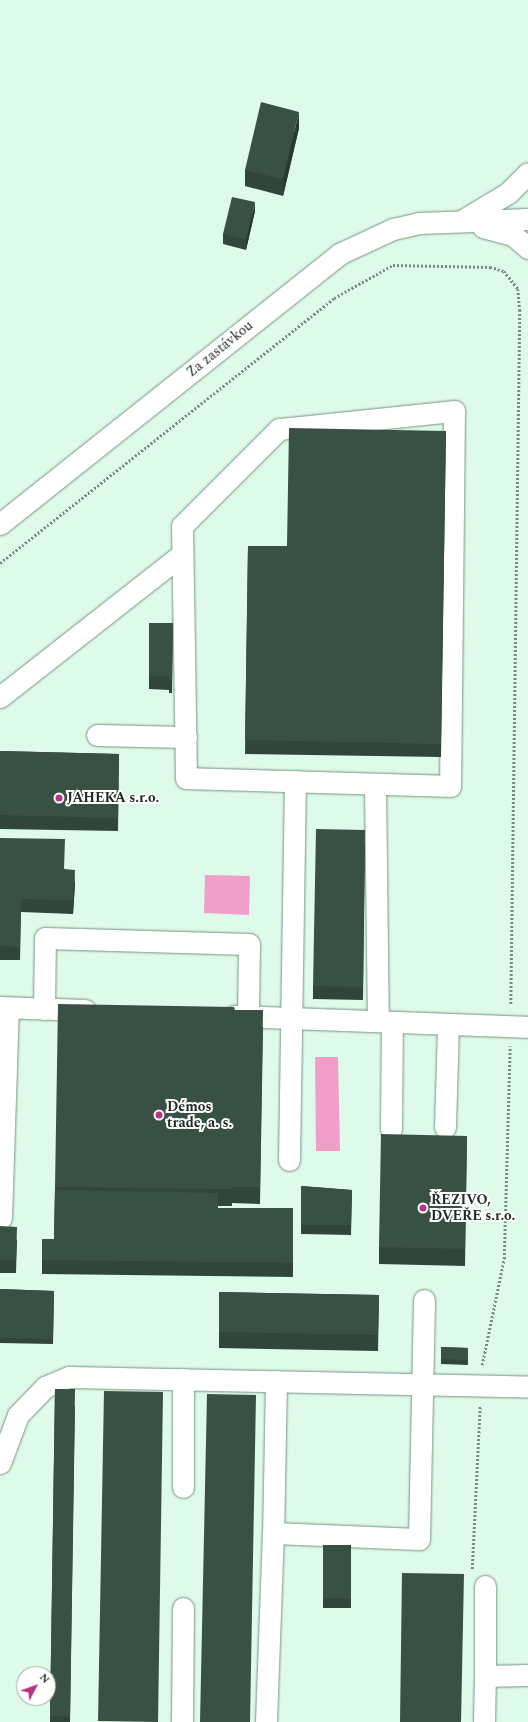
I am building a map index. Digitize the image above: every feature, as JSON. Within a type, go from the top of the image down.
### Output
[{"type":"street","name":"Za zastávkou","points":[[461,221],[508,193],[528,173]]},
{"type":"street","name":"Za zastávkou","points":[[0,524],[339,254],[393,229],[419,223],[528,219]]},
{"type":"street","name":"Za zastávkou","points":[[461,221],[513,235],[528,248]]},
{"type":"street","points":[[454,412],[450,786],[186,778],[182,555],[182,526],[279,428],[454,412]]},
{"type":"street","points":[[0,697],[182,555]]},
{"type":"street","points":[[97,735],[186,737]]},
{"type":"street","points":[[289,1160],[295,781]]},
{"type":"street","points":[[375,784],[391,1129]]},
{"type":"street","points":[[44,1009],[45,938],[249,944],[248,1016]]},
{"type":"street","points":[[1,1218],[4,1007],[106,1011]]},
{"type":"street","points":[[216,1015],[519,1026]]},
{"type":"street","points":[[445,1127],[448,1024]]},
{"type":"street","points":[[273,1533],[419,1539],[424,1300]]},
{"type":"street","points":[[0,1463],[18,1415],[45,1387],[69,1377],[481,1385],[528,1388]]},
{"type":"street","points":[[183,1379],[183,1487]]},
{"type":"street","points":[[266,1722],[273,1533],[276,1381]]},
{"type":"street","points":[[484,1586],[484,1722]]},
{"type":"street","points":[[182,1722],[183,1608]]},
{"type":"street","points":[[485,1676],[528,1675]]},
{"type":"path","points":[[0,563],[334,298],[393,265],[490,267],[504,271],[518,289],[520,310],[519,1026],[504,1258],[484,1351],[481,1385],[472,1577],[484,1586]]},
{"type":"shaded area","points":[[205,875],[250,876],[249,915],[204,913]]},
{"type":"shaded area","points":[[315,1057],[338,1057],[340,1151],[316,1151]]},
{"type":"building","points":[[261,102],[299,112],[283,179],[245,170]]},
{"type":"building","points":[[232,197],[255,202],[246,240],[223,234]]},
{"type":"building","points":[[289,428],[446,431],[441,744],[245,740],[248,546],[287,546]]},
{"type":"building","points":[[149,623],[173,623],[172,680],[169,680],[169,676],[149,676]]},
{"type":"building","name":"JAHEKA s.r.o.","points":[[0,751],[119,754],[118,818],[0,815]]},
{"type":"building","points":[[316,829],[365,830],[363,987],[313,986]]},
{"type":"building","points":[[0,838],[65,839],[64,869],[75,870],[73,900],[21,899],[20,947],[0,946]]},
{"type":"building","name":"Démos trade, a. s.","points":[[58,1004],[234,1007],[235,1010],[263,1010],[260,1187],[232,1187],[232,1189],[218,1189],[55,1187]]},
{"type":"building","name":"ŘEZIVO, DVEŘE s.r.o.","points":[[381,1134],[467,1136],[465,1249],[379,1247]]},
{"type":"building","points":[[301,1186],[352,1190],[351,1225],[301,1225]]},
{"type":"building","points":[[55,1190],[218,1193],[218,1208],[293,1208],[293,1263],[42,1260],[42,1239],[54,1239]]},
{"type":"building","points":[[0,1226],[17,1227],[16,1260],[0,1260]]},
{"type":"building","points":[[0,1289],[54,1291],[53,1339],[0,1338]]},
{"type":"building","points":[[219,1292],[379,1295],[378,1335],[219,1332]]},
{"type":"building","points":[[441,1347],[468,1348],[468,1360],[441,1359]]},
{"type":"building","points":[[55,1389],[75,1389],[70,1717],[50,1716],[50,1706],[56,1706],[56,1666],[51,1666]]},
{"type":"building","points":[[104,1391],[163,1392],[158,1722],[98,1721]]},
{"type":"building","points":[[207,1394],[256,1395],[250,1722],[200,1722]]},
{"type":"building","points":[[323,1545],[351,1545],[351,1599],[323,1598]]},
{"type":"building","points":[[402,1573],[464,1574],[461,1722],[400,1722]]},
{"type":"place","name":"JAHEKA s.r.o.","points":[[59,798]]},
{"type":"place","name":"Démos trade, a. s.","points":[[159,1115]]},
{"type":"place","name":"ŘEZIVO, DVEŘE s.r.o.","points":[[423,1208]]}]
